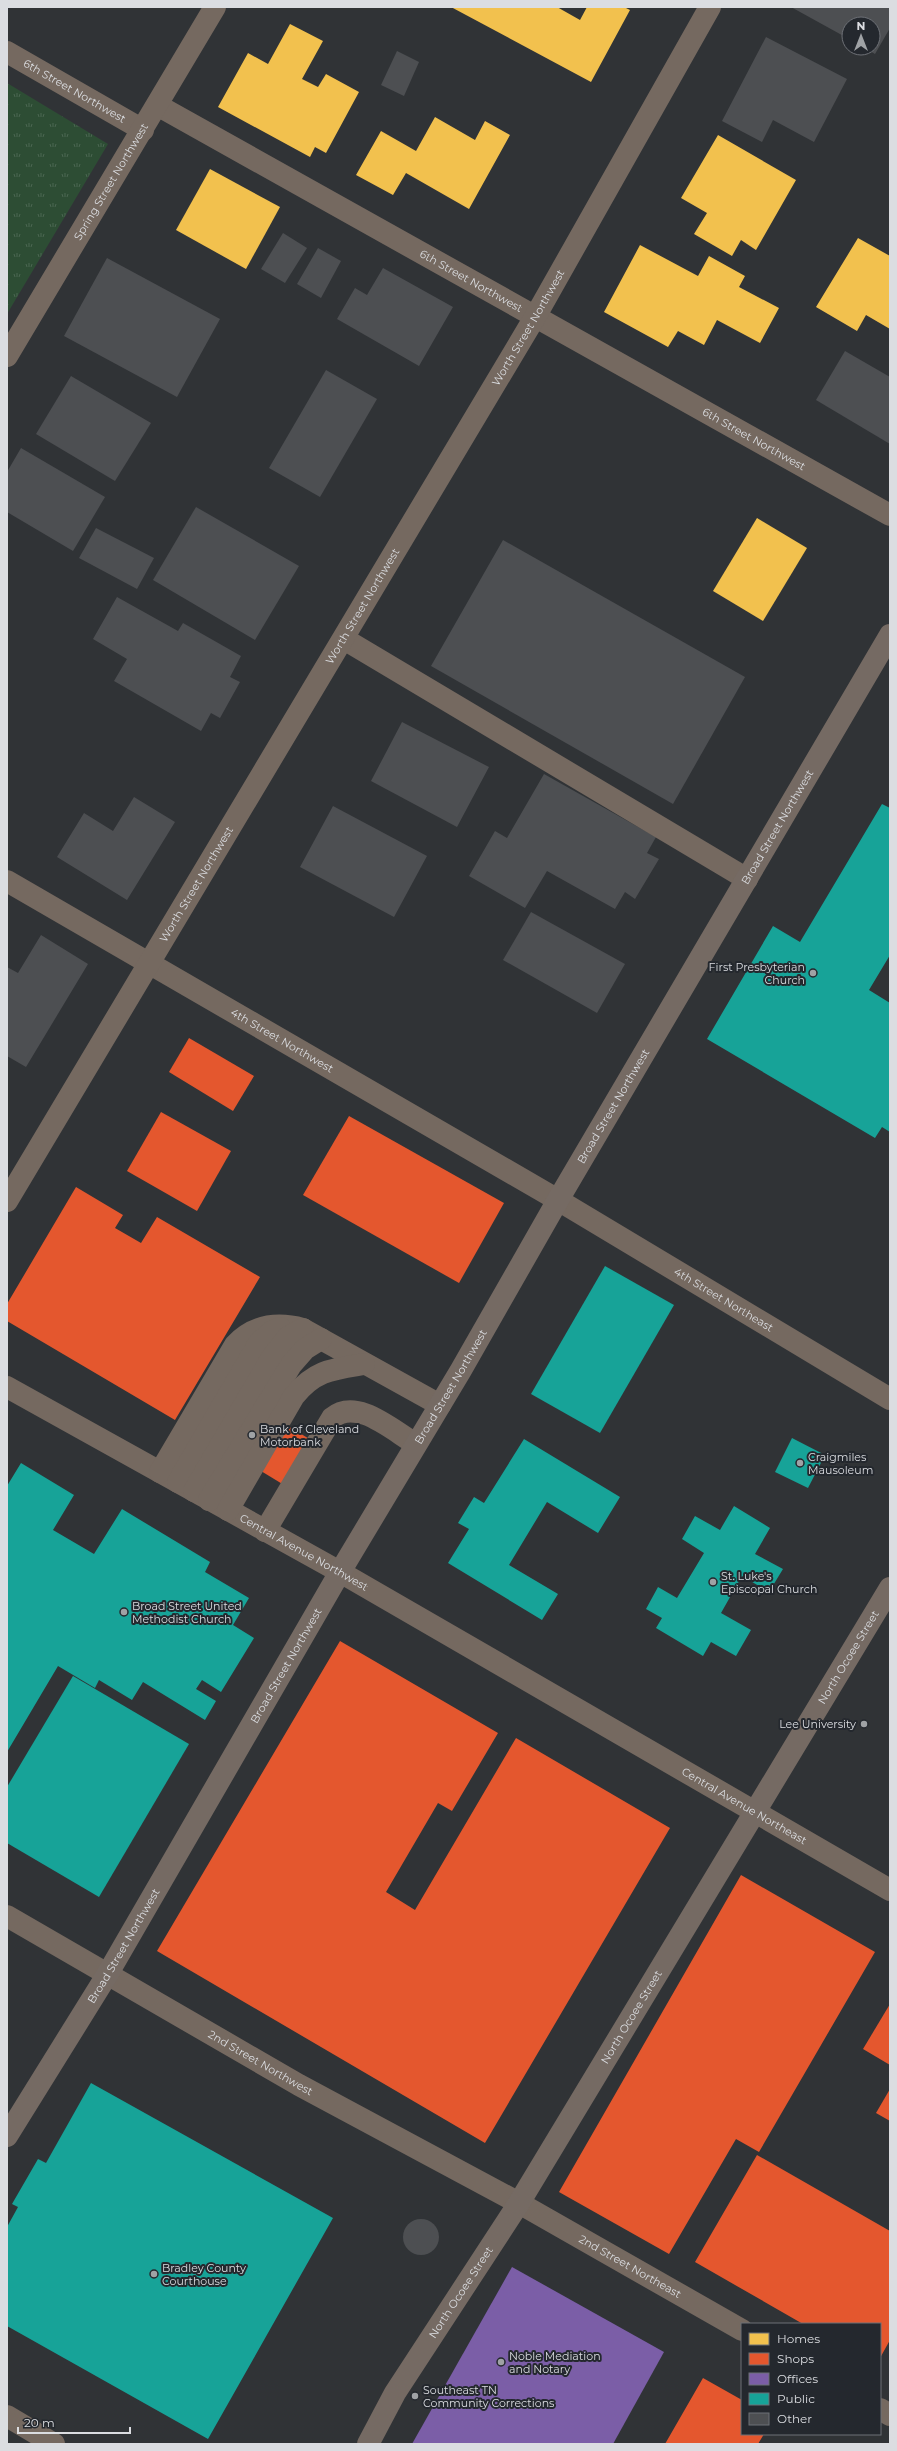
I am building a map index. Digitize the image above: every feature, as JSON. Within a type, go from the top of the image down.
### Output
[{"type":"main road","name":"Broad Street Northwest","points":[[7,2136],[107,1975],[340,1572],[440,1405],[558,1200],[890,635]]},
{"type":"main road","name":"North Ocoee Street","points":[[368,2444],[395,2393],[519,2203],[890,1588]]},
{"type":"street","name":"Spring Street Northwest","points":[[7,356],[215,7]]},
{"type":"street","name":"Worth Street Northwest","points":[[7,1201],[535,317],[710,7]]},
{"type":"street","name":"6th Street Northwest","points":[[7,52],[143,130]]},
{"type":"street","name":"6th Street Northwest","points":[[157,105],[890,515]]},
{"type":"street","points":[[344,639],[747,879]]},
{"type":"street","name":"4th Street Northwest","points":[[7,881],[558,1200]]},
{"type":"street","name":"4th Street Northeast","points":[[558,1200],[890,1399]]},
{"type":"street","points":[[185,1486],[259,1343],[271,1332],[305,1331],[440,1405]]},
{"type":"street","points":[[185,1486],[305,1349],[305,1331]]},
{"type":"street","points":[[228,1510],[294,1396],[303,1385],[329,1370],[364,1364]]},
{"type":"street","name":"Central Avenue Northwest","points":[[7,1387],[340,1572],[600,1721]]},
{"type":"street","points":[[265,1531],[332,1418],[337,1414],[347,1410],[364,1413],[416,1444]]},
{"type":"street","name":"Central Avenue Northeast","points":[[600,1721],[890,1890]]},
{"type":"street","name":"2nd Street Northwest","points":[[7,1916],[299,2085],[519,2203]]},
{"type":"street","name":"2nd Street Northeast","points":[[519,2203],[741,2329]]},
{"type":"street","points":[[881,2410],[890,2415]]},
{"type":"street","points":[[7,2416],[54,2444]]},
{"type":"green space","points":[[7,83],[108,144],[7,314]]},
{"type":"building: Homes","points":[[451,7],[557,7],[580,20],[587,7],[624,7],[630,10],[591,82]]},
{"type":"building: Homes","points":[[290,24],[323,41],[302,79],[318,87],[326,74],[359,92],[326,153],[315,147],[310,157],[218,107],[248,53],[268,64]]},
{"type":"building: Homes","points":[[435,117],[475,140],[485,121],[510,135],[469,209],[406,173],[393,195],[356,175],[381,131],[416,151]]},
{"type":"building: Homes","points":[[718,135],[796,180],[756,250],[741,240],[732,256],[694,234],[707,213],[681,198]]},
{"type":"building: Homes","points":[[210,169],[280,207],[246,269],[176,230]]},
{"type":"building: Homes","points":[[858,238],[890,256],[890,329],[866,315],[857,331],[816,307]]},
{"type":"building: Homes","points":[[640,245],[698,276],[709,256],[745,276],[739,287],[779,308],[760,343],[717,320],[704,345],[678,331],[668,347],[604,312]]},
{"type":"building: Homes","points":[[757,518],[807,548],[763,621],[713,591]]},
{"type":"building: Shops","points":[[189,1038],[254,1076],[233,1111],[169,1072]]},
{"type":"building: Shops","points":[[161,1112],[231,1151],[197,1211],[127,1171]]},
{"type":"building: Shops","points":[[349,1116],[504,1203],[459,1283],[303,1195]]},
{"type":"building: Shops","points":[[76,1187],[123,1215],[115,1228],[141,1243],[157,1217],[260,1277],[175,1420],[7,1321],[7,1304]]},
{"type":"building: Shops","name":"Bank of Cleveland Motorbank","points":[[221,1385],[311,1440],[284,1485],[194,1430]]},
{"type":"building: Shops","points":[[340,1641],[498,1733],[452,1811],[438,1803],[386,1892],[415,1910],[516,1738],[670,1828],[485,2143],[157,1951]]},
{"type":"building: Shops","points":[[741,1875],[875,1952],[759,2152],[736,2139],[669,2254],[559,2192]]},
{"type":"building: Shops","points":[[890,2004],[890,2065],[863,2049]]},
{"type":"building: Shops","points":[[890,2089],[890,2121],[876,2113]]},
{"type":"building: Shops","points":[[757,2155],[890,2231],[890,2340],[881,2356],[881,2323],[801,2323],[695,2262]]},
{"type":"building: Shops","points":[[703,2378],[741,2399],[741,2435],[763,2435],[758,2444],[665,2444]]},
{"type":"building: Offices","points":[[512,2267],[664,2352],[613,2444],[412,2444]]},
{"type":"building: Public","name":"First Presbyterian Church","points":[[882,804],[890,808],[890,955],[869,990],[890,1003],[890,1132],[882,1127],[875,1138],[707,1039],[773,926],[800,942]]},
{"type":"building: Public","points":[[605,1266],[674,1305],[600,1433],[531,1394]]},
{"type":"building: Public","name":"Craigmiles Mausoleum","points":[[792,1438],[825,1455],[808,1488],[775,1472]]},
{"type":"building: Public","points":[[524,1439],[620,1497],[598,1533],[547,1502],[509,1565],[558,1594],[542,1620],[448,1563],[469,1529],[458,1523],[474,1497],[484,1503]]},
{"type":"building: Public","name":"Broad Street United Methodist Church","points":[[21,1463],[74,1495],[53,1530],[94,1554],[122,1509],[210,1562],[205,1572],[249,1598],[233,1625],[254,1638],[221,1692],[202,1680],[196,1689],[216,1701],[205,1720],[143,1682],[132,1700],[99,1680],[95,1688],[58,1666],[7,1752],[7,1486]]},
{"type":"building: Public","name":"St. Luke's Episcopal Church","points":[[734,1506],[770,1528],[755,1554],[783,1569],[769,1592],[742,1576],[721,1613],[751,1630],[736,1656],[711,1642],[703,1656],[656,1628],[662,1618],[646,1609],[658,1587],[677,1598],[704,1553],[682,1539],[695,1516],[720,1530]]},
{"type":"building: Public","points":[[73,1676],[189,1744],[99,1897],[7,1843],[7,1787]]},
{"type":"building: Public","name":"Bradley County Courthouse","points":[[91,2083],[333,2218],[208,2439],[7,2326],[7,2227],[18,2207],[12,2204],[38,2159],[46,2163]]},
{"type":"building: Other","points":[[791,7],[890,7],[890,28],[881,44],[881,16],[841,16],[841,35]]},
{"type":"building: Other","points":[[766,37],[847,79],[814,142],[773,120],[762,142],[722,121]]},
{"type":"building: Other","points":[[397,51],[419,62],[404,96],[381,85]]},
{"type":"building: Other","points":[[283,233],[307,248],[285,283],[261,269]]},
{"type":"building: Other","points":[[318,248],[341,261],[321,298],[297,284]]},
{"type":"building: Other","points":[[107,258],[220,319],[177,397],[64,336]]},
{"type":"building: Other","points":[[383,268],[453,307],[419,366],[337,319],[355,288],[367,295]]},
{"type":"building: Other","points":[[845,351],[890,377],[890,444],[816,400]]},
{"type":"building: Other","points":[[326,370],[377,399],[320,497],[269,468]]},
{"type":"building: Other","points":[[71,376],[151,423],[115,481],[36,434]]},
{"type":"building: Other","points":[[21,448],[105,497],[73,551],[7,512],[7,472]]},
{"type":"building: Other","points":[[196,507],[299,566],[255,640],[153,580]]},
{"type":"building: Other","points":[[96,528],[154,558],[137,589],[79,558]]},
{"type":"building: Other","points":[[503,540],[745,677],[673,804],[431,666]]},
{"type":"building: Other","points":[[117,597],[178,631],[183,623],[241,656],[230,677],[240,682],[220,718],[211,713],[201,731],[114,681],[127,659],[93,639]]},
{"type":"building: Other","points":[[402,722],[489,767],[457,827],[371,781]]},
{"type":"building: Other","points":[[544,774],[656,837],[647,853],[659,859],[635,899],[625,892],[615,909],[547,871],[525,908],[469,876],[495,831],[507,838]]},
{"type":"building: Other","points":[[134,797],[175,822],[127,900],[57,857],[84,813],[113,831]]},
{"type":"building: Other","points":[[333,806],[427,856],[394,917],[300,867]]},
{"type":"building: Other","points":[[531,912],[625,964],[597,1013],[503,960]]},
{"type":"building: Other","points":[[41,935],[88,964],[26,1067],[7,1056],[7,967],[18,973]]},
{"type":"building: Other","points":[[425,2219],[434,2224],[438,2230],[438,2244],[434,2250],[425,2255],[417,2255],[408,2250],[404,2244],[403,2233],[408,2224],[414,2220]]},
{"type":"place","name":"First Presbyterian Church","points":[[813,973]]},
{"type":"place","name":"Bank of Cleveland Motorbank","points":[[252,1435]]},
{"type":"place","name":"Craigmiles Mausoleum","points":[[800,1463]]},
{"type":"place","name":"St. Luke's Episcopal Church","points":[[713,1582]]},
{"type":"place","name":"Broad Street United Methodist Church","points":[[124,1612]]},
{"type":"place","name":"Lee University","points":[[864,1724]]},
{"type":"place","name":"Bradley County Courthouse","points":[[154,2274]]},
{"type":"place","name":"Noble Mediation and Notary","points":[[501,2362]]},
{"type":"place","name":"Southeast TN Community Corrections","points":[[415,2396]]}]
